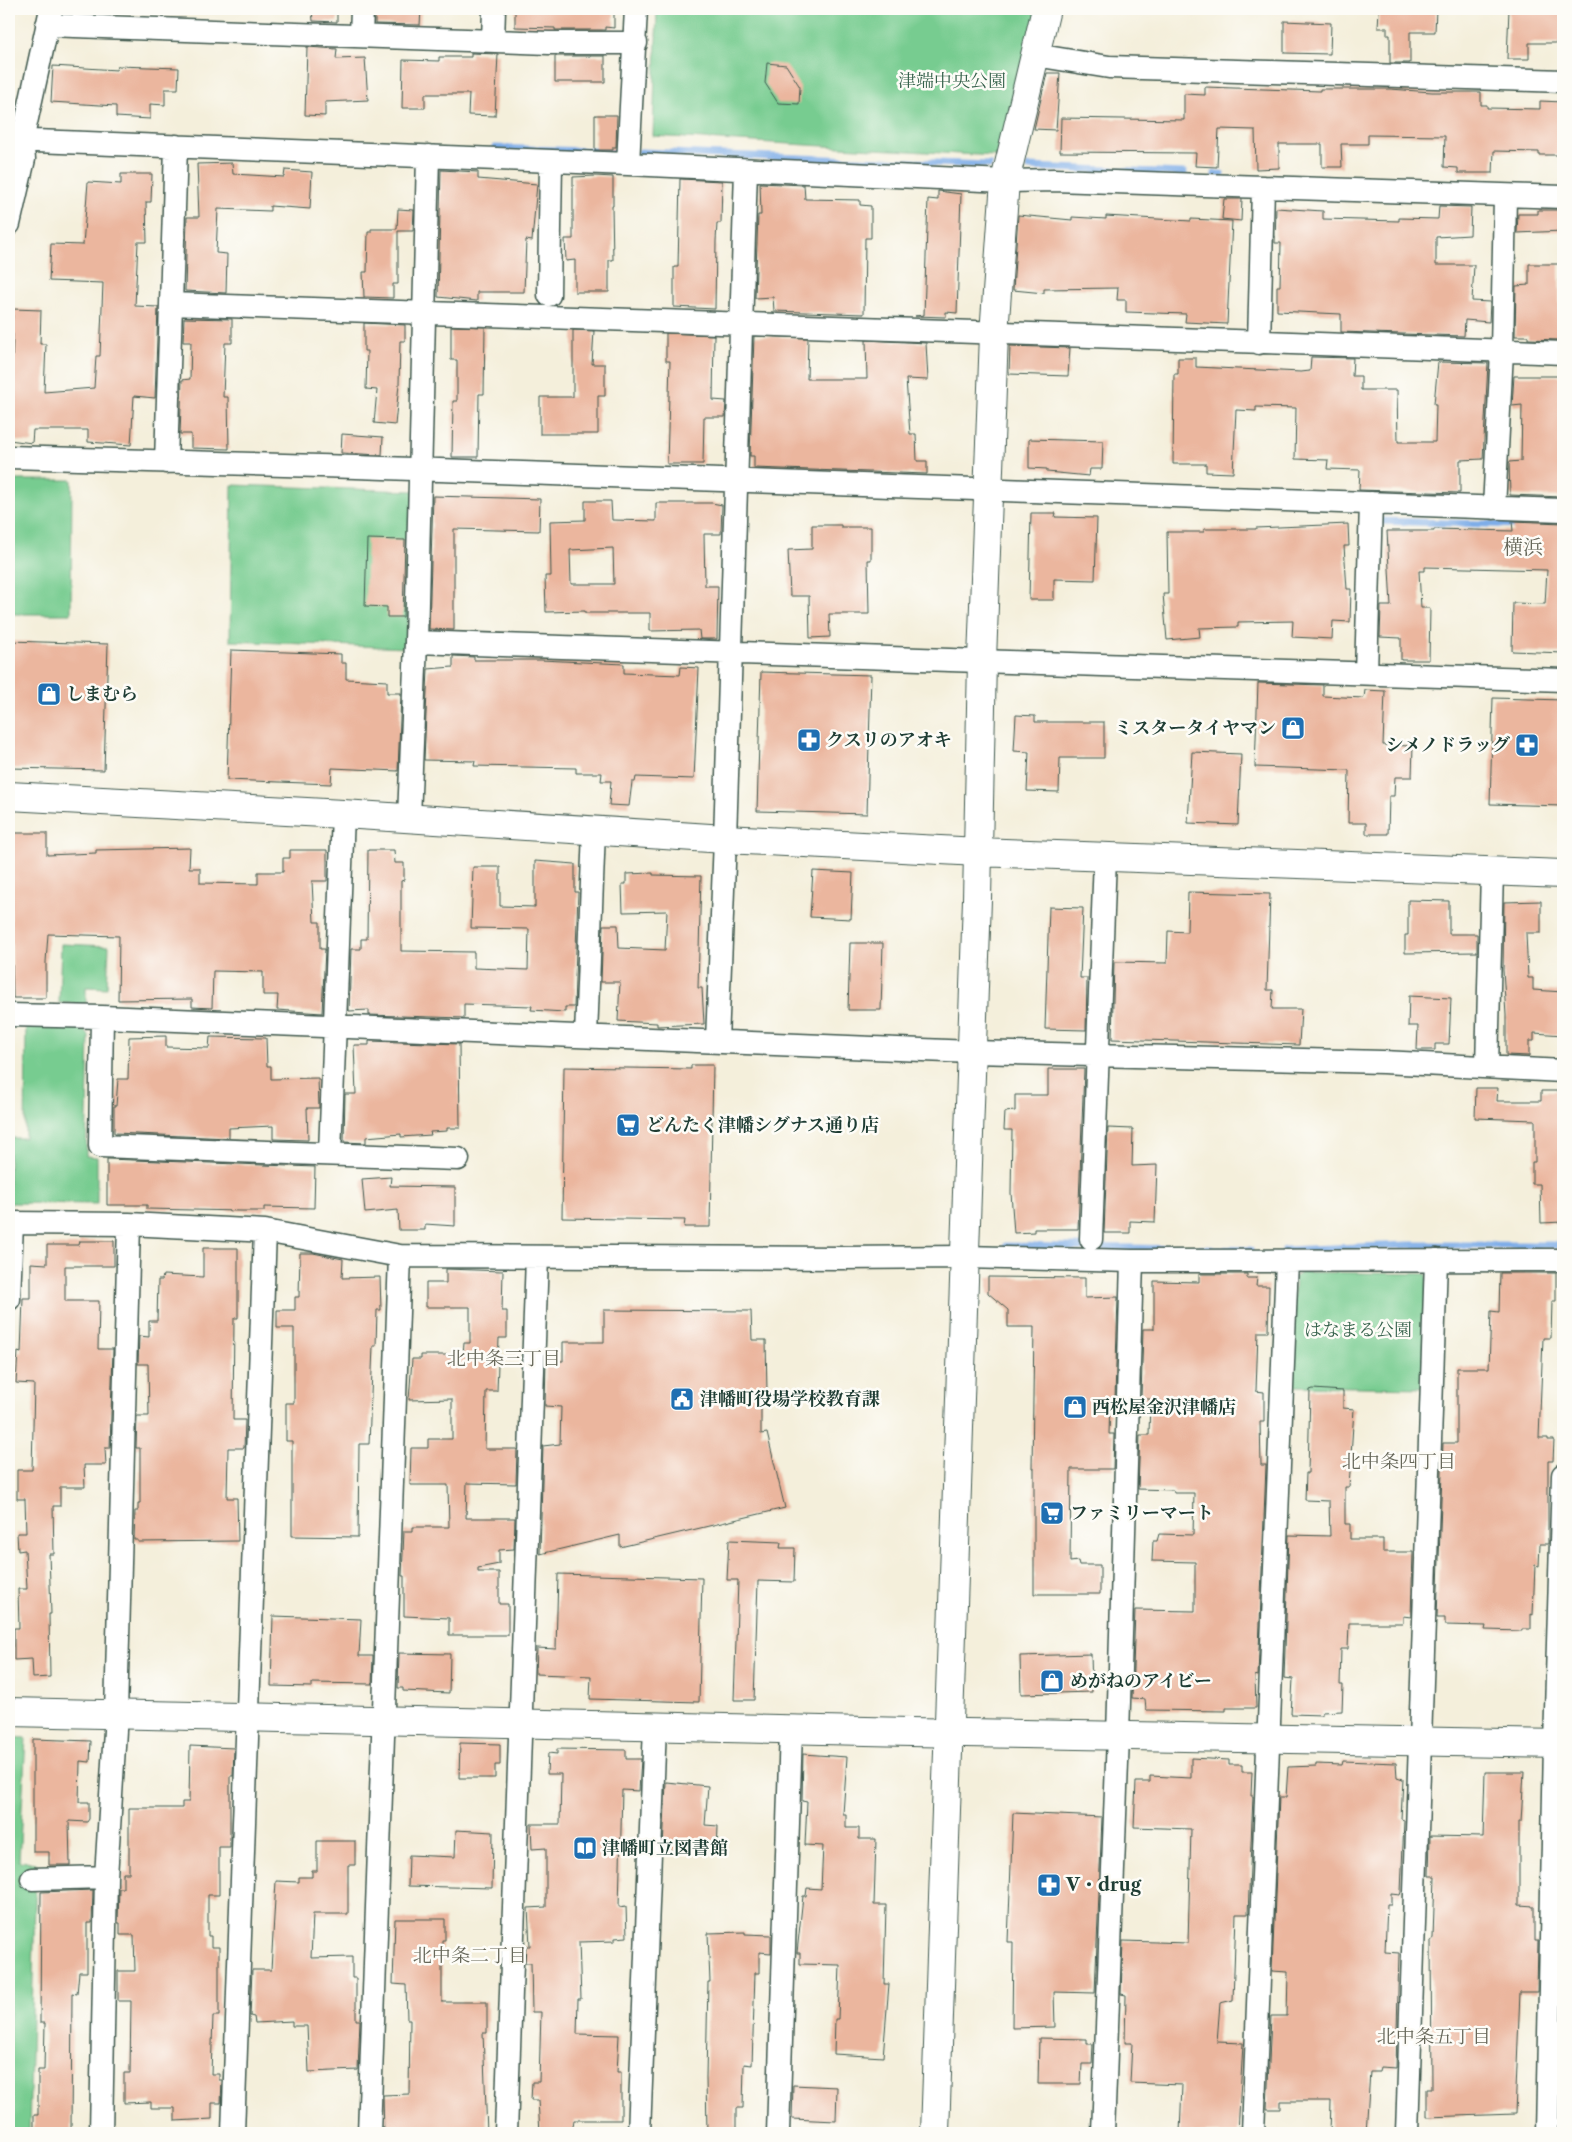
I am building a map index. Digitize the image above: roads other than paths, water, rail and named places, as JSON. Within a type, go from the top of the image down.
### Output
[{"type":"street","points":[[361,36],[362,9]]},
{"type":"street","points":[[493,41],[494,9]]},
{"type":"street","points":[[628,164],[636,43],[636,9]]},
{"type":"street","points":[[935,2133],[979,852],[982,660],[990,489],[994,334],[1005,181],[1046,9]]},
{"type":"street","points":[[9,224],[24,159],[15,141],[49,17],[116,18],[361,36],[549,43],[636,43]]},
{"type":"street","points":[[1035,55],[1109,67],[1563,82]]},
{"type":"street","points":[[15,141],[628,164],[1005,181],[1054,180],[1563,197]]},
{"type":"street","points":[[166,462],[176,146]]},
{"type":"street","points":[[409,818],[416,642],[428,156]]},
{"type":"street","points":[[549,295],[551,161]]},
{"type":"street","points":[[717,1041],[726,840],[746,170]]},
{"type":"street","points":[[1259,343],[1263,187]]},
{"type":"street","points":[[1494,508],[1502,351],[1506,196]]},
{"type":"street","points":[[171,304],[740,322],[994,334],[1563,353]]},
{"type":"street","points":[[9,457],[419,469],[1563,510]]},
{"type":"street","points":[[1366,673],[1371,503]]},
{"type":"street","points":[[416,642],[731,654],[982,660],[1563,680]]},
{"type":"street","points":[[9,796],[409,818],[726,840],[979,852],[1563,874]]},
{"type":"street","points":[[330,1153],[343,814]]},
{"type":"street","points":[[586,1036],[594,830]]},
{"type":"street","points":[[1091,1239],[1105,857]]},
{"type":"street","points":[[1487,1067],[1492,871]]},
{"type":"street","points":[[9,1015],[335,1025],[972,1052],[1384,1062],[1563,1071]]},
{"type":"street","points":[[102,1017],[100,1146],[458,1159]]},
{"type":"street","points":[[9,1299],[10,1223],[129,1224],[265,1231],[400,1256],[965,1257],[1132,1261],[1563,1260]]},
{"type":"street","points":[[101,2133],[106,1877],[116,1714],[129,1224]]},
{"type":"street","points":[[233,2133],[265,1231]]},
{"type":"street","points":[[369,2133],[400,1256]]},
{"type":"street","points":[[506,2133],[537,1257]]},
{"type":"street","points":[[1253,2133],[1287,1260]]},
{"type":"street","points":[[1407,2133],[1436,1260]]},
{"type":"street","points":[[1103,2133],[1118,1736],[1132,1261]]},
{"type":"street","points":[[1548,2133],[1559,1744],[1563,1476]]},
{"type":"street","points":[[9,1712],[791,1730],[1559,1744]]},
{"type":"street","points":[[639,2133],[655,1726]]},
{"type":"street","points":[[778,2133],[791,1730]]},
{"type":"street","points":[[32,1879],[106,1877]]},
{"type":"waterway","points":[[495,148],[617,152]]},
{"type":"waterway","points":[[641,152],[989,165]]},
{"type":"waterway","points":[[1029,167],[1184,173]]},
{"type":"waterway","points":[[1215,174],[1221,174]]},
{"type":"waterway","points":[[1379,521],[1520,525]]},
{"type":"waterway","points":[[1284,1250],[1408,1245],[1563,1245]]},
{"type":"waterway","points":[[1006,1246],[1250,1250]]},
{"type":"place","name":"しまむら","points":[[49,694]]},
{"type":"place","name":"ミスタータイヤマン","points":[[1293,728]]},
{"type":"place","name":"クスリのアオキ","points":[[809,740]]},
{"type":"place","name":"シメノドラッグ","points":[[1527,745]]},
{"type":"place","name":"どんたく津幡シグナス通り店","points":[[628,1125]]},
{"type":"place","name":"津幡町役場学校教育課","points":[[682,1399]]},
{"type":"place","name":"西松屋金沢津幡店","points":[[1075,1407]]},
{"type":"place","name":"ファミリーマート","points":[[1052,1513]]},
{"type":"place","name":"めがねのアイビー","points":[[1052,1681]]},
{"type":"place","name":"津幡町立図書館","points":[[585,1848]]},
{"type":"place","name":"V・drug","points":[[1049,1885]]},
{"type":"district","name":"横浜","points":[[1523,547]]},
{"type":"district","name":"北中条三丁目","points":[[504,1358]]},
{"type":"district","name":"北中条四丁目","points":[[1399,1461]]},
{"type":"district","name":"北中条二丁目","points":[[470,1955]]},
{"type":"district","name":"北中条五丁目","points":[[1434,2036]]},
{"type":"park label","name":"津端中央公園","points":[[952,81]]},
{"type":"park label","name":"はなまる公園","points":[[1358,1330]]}]
